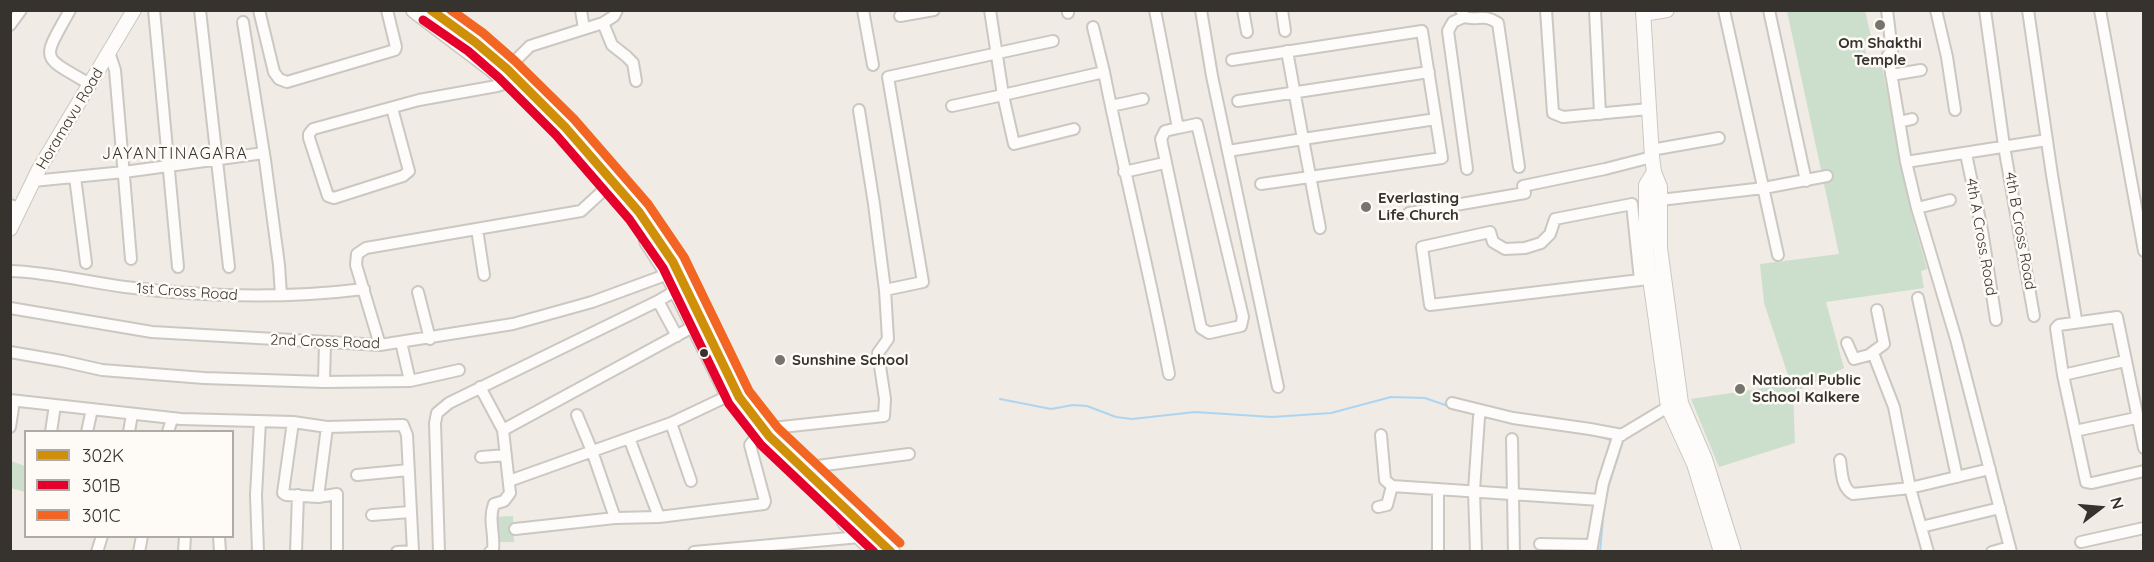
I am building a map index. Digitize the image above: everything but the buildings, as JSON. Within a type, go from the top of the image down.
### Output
[{"type":"main road","points":[[419,11],[492,69],[506,76],[556,133],[639,212],[673,262],[728,396],[742,419],[802,468],[892,552]]},
{"type":"main road","points":[[609,184],[667,272],[675,291],[698,324],[759,433],[875,552]]},
{"type":"street","points":[[10,25],[21,10]]},
{"type":"street","points":[[70,10],[49,49],[50,57],[55,64],[90,84]]},
{"type":"street","name":"Horamavu Road","points":[[10,229],[15,206],[33,181],[134,10]]},
{"type":"street","points":[[154,10],[178,267]]},
{"type":"street","points":[[200,10],[229,267]]},
{"type":"street","points":[[259,10],[274,72],[279,79],[287,82],[395,50],[387,10]]},
{"type":"street","points":[[581,10],[584,29]]},
{"type":"street","points":[[392,108],[409,171],[403,176],[334,198],[328,196],[309,138],[310,131],[316,127],[418,100],[472,92],[506,76],[530,46],[603,23],[614,16],[617,10]]},
{"type":"street","points":[[863,10],[873,65]]},
{"type":"street","points":[[900,16],[934,10]]},
{"type":"street","points":[[990,10],[1014,144],[1074,129]]},
{"type":"street","points":[[1155,10],[1179,128]]},
{"type":"street","points":[[1201,10],[1278,387]]},
{"type":"street","points":[[1243,10],[1247,32]]},
{"type":"street","points":[[1282,10],[1286,31]]},
{"type":"street","points":[[1497,10],[1519,167]]},
{"type":"street","points":[[1546,10],[1553,113],[1563,117],[1649,109]]},
{"type":"street","points":[[1595,10],[1600,114]]},
{"type":"street","points":[[1667,10],[1643,12],[1651,154],[1654,172],[1660,187],[1660,248],[1675,405],[1705,459],[1734,552]]},
{"type":"street","points":[[1724,10],[1778,255]]},
{"type":"street","points":[[1769,10],[1806,181]]},
{"type":"street","points":[[1887,10],[1892,51],[1888,56],[1906,162],[1917,208],[1956,339],[2010,549],[1992,552]]},
{"type":"street","points":[[1936,10],[1947,57],[1955,110]]},
{"type":"street","name":"4th B Cross Road","points":[[1985,10],[2004,146],[2034,316]]},
{"type":"street","points":[[2028,10],[2076,319]]},
{"type":"street","points":[[2100,10],[2144,251]]},
{"type":"street","points":[[1467,169],[1448,31],[1453,22],[1462,14],[1470,18],[1487,16],[1498,23]]},
{"type":"street","points":[[243,22],[264,153],[281,295]]},
{"type":"street","points":[[603,23],[612,45],[633,63],[636,81]]},
{"type":"street","points":[[1093,27],[1169,374]]},
{"type":"street","points":[[1232,60],[1422,31],[1442,158],[1261,184]]},
{"type":"street","points":[[885,290],[923,282],[888,78],[1053,41]]},
{"type":"street","points":[[1287,51],[1320,228]]},
{"type":"street","points":[[110,52],[115,70],[131,259]]},
{"type":"street","points":[[1891,75],[1921,70]]},
{"type":"street","points":[[952,106],[1104,72]]},
{"type":"street","points":[[1238,101],[1429,72]]},
{"type":"street","points":[[1110,106],[1143,99]]},
{"type":"street","points":[[515,529],[615,518],[659,518],[764,504],[750,445],[759,433],[884,416],[885,399],[878,353],[888,339],[885,290],[859,110]]},
{"type":"street","points":[[1228,151],[1436,119]]},
{"type":"street","points":[[1899,122],[1912,119]]},
{"type":"street","points":[[1197,124],[1243,317],[1241,326],[1209,333],[1201,328],[1161,139],[1165,131],[1179,128],[1197,124]]},
{"type":"street","points":[[1409,213],[1525,193],[1523,186],[1605,169],[1651,154],[1719,138]]},
{"type":"street","points":[[1906,162],[2047,140]]},
{"type":"street","points":[[33,181],[124,172],[264,153]]},
{"type":"street","name":"4th A Cross Road","points":[[1966,154],[1982,230],[1996,320]]},
{"type":"street","points":[[1124,172],[1160,164]]},
{"type":"street","points":[[1654,172],[1639,203],[1646,250],[1645,279],[1675,405],[1721,552]]},
{"type":"street","points":[[1660,200],[1764,188],[1827,176]]},
{"type":"street","points":[[75,177],[86,263]]},
{"type":"street","points":[[380,345],[356,260],[357,254],[366,248],[580,212],[609,184]]},
{"type":"street","points":[[1917,208],[1950,200]]},
{"type":"street","points":[[1639,203],[1556,219],[1550,234],[1540,243],[1525,248],[1505,249],[1493,243],[1490,232],[1422,247],[1430,305],[1645,279]]},
{"type":"street","points":[[477,229],[484,274]]},
{"type":"street","name":"1st Cross Road","points":[[10,271],[162,291],[244,296],[322,295],[364,289]]},
{"type":"street","name":"2nd Cross Road","points":[[10,308],[152,332],[380,345],[430,339],[513,324],[581,305],[660,277],[667,272]]},
{"type":"street","points":[[439,552],[435,423],[437,413],[448,403],[658,302],[675,291]]},
{"type":"street","points":[[418,292],[430,339]]},
{"type":"street","points":[[1918,298],[1957,477]]},
{"type":"street","points":[[658,302],[677,336]]},
{"type":"street","points":[[1847,343],[1854,359],[1873,353],[1884,344],[1877,310]]},
{"type":"street","points":[[2144,448],[2142,433],[2136,418],[2118,317],[2059,325],[2056,328],[2063,375],[2086,482],[2144,471]]},
{"type":"street","points":[[503,430],[698,324]]},
{"type":"street","points":[[324,382],[325,342]]},
{"type":"street","points":[[401,342],[410,381]]},
{"type":"street","points":[[10,352],[62,360],[102,370],[204,378],[324,382],[410,381],[459,370]]},
{"type":"street","points":[[1873,353],[1894,407],[1910,488],[1928,552]]},
{"type":"street","points":[[2063,375],[2125,361]]},
{"type":"street","points":[[480,387],[503,430],[510,493],[508,498],[494,504],[492,508],[491,525],[494,546],[490,552]]},
{"type":"street","points":[[509,481],[671,423],[728,396]]},
{"type":"street","points":[[10,427],[12,401],[201,420],[229,426],[260,421],[293,422],[327,427],[403,425],[407,435],[412,551],[398,552]]},
{"type":"street","points":[[1452,403],[1481,414],[1590,429],[1619,439]]},
{"type":"street","points":[[51,430],[55,405]]},
{"type":"street","points":[[1540,544],[1592,548],[1600,500],[1619,439],[1675,405]]},
{"type":"street","points":[[87,430],[92,410]]},
{"type":"street","points":[[129,430],[132,414]]},
{"type":"street","points":[[1476,552],[1474,491],[1481,414]]},
{"type":"street","points":[[577,415],[615,518]]},
{"type":"street","points":[[169,430],[172,418]]},
{"type":"street","points":[[2075,431],[2136,418]]},
{"type":"street","points":[[199,430],[201,420]]},
{"type":"street","points":[[258,552],[256,495],[260,421]]},
{"type":"street","points":[[293,422],[282,490],[286,495],[318,497],[334,494],[338,496],[337,552]]},
{"type":"street","points":[[671,423],[691,481]]},
{"type":"street","points":[[318,497],[327,427]]},
{"type":"street","points":[[1381,435],[1385,480],[1392,486],[1600,500]]},
{"type":"street","points":[[629,438],[659,518]]},
{"type":"street","points":[[1512,439],[1514,552]]},
{"type":"street","points":[[802,468],[909,454]]},
{"type":"street","points":[[481,457],[506,455]]},
{"type":"street","points":[[1840,460],[1844,483],[1852,494],[1910,488],[1990,469]]},
{"type":"street","points":[[357,475],[409,470]]},
{"type":"street","points":[[1378,507],[1387,505],[1392,486]]},
{"type":"street","points":[[1438,489],[1438,552]]},
{"type":"street","points":[[296,552],[298,495]]},
{"type":"street","points":[[1922,527],[2000,508]]},
{"type":"street","points":[[372,514],[410,512]]},
{"type":"street","points":[[2081,542],[2144,528]]},
{"type":"street","points":[[694,552],[860,537]]},
{"type":"green space","points":[[1787,11],[1865,11],[1872,40],[1863,42],[1868,61],[1880,57],[1912,216],[1927,269],[1921,271],[1924,288],[1826,302],[1844,368],[1793,393],[1795,443],[1719,467],[1691,399],[1791,384],[1764,303],[1760,264],[1839,254]]},
{"type":"green space","points":[[11,461],[24,466],[24,492],[11,488]]},
{"type":"green space","points":[[513,516],[514,542],[495,542],[494,517]]},
{"type":"waterway","points":[[1000,399],[1051,409],[1073,405],[1087,406],[1116,417],[1132,419],[1195,412],[1272,417],[1331,413],[1391,397],[1425,398],[1448,406]]},
{"type":"waterway","points":[[1515,423],[1533,426]]},
{"type":"waterway","points":[[1591,434],[1614,441]]},
{"type":"waterway","points":[[1606,494],[1622,444],[1619,443]]},
{"type":"waterway","points":[[1600,552],[1604,508]]},
{"type":"transit line","name":"302K","points":[[431,10],[507,69],[565,127],[639,212],[673,262],[739,397],[769,436],[891,552]]},
{"type":"transit line","name":"301C","points":[[451,10],[483,33],[515,61],[574,119],[648,204],[684,257],[749,391],[778,428],[900,543]]},
{"type":"transit line","name":"301B","points":[[423,20],[468,51],[499,78],[556,135],[629,219],[663,268],[729,404],[761,445],[874,552]]},
{"type":"place","name":"Om Shakthi Temple","points":[[1880,25]]},
{"type":"place","name":"Everlasting Life Church","points":[[1366,207]]},
{"type":"place","name":"Sunshine School","points":[[780,360]]},
{"type":"place","name":"National Public School Kalkere","points":[[1740,389]]},
{"type":"district","name":"JAYANTINAGARA","points":[[175,154]]}]
